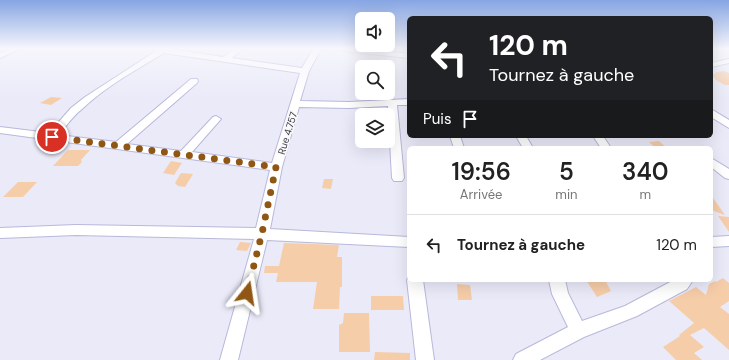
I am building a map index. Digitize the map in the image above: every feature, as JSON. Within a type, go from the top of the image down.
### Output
[{"type":"street","points":[[52,137],[87,100],[137,66]]},
{"type":"street","points":[[270,66],[305,71]]},
{"type":"street","name":"Rue 4.757","points":[[229,360],[262,233],[276,167],[308,66]]},
{"type":"street","points":[[118,146],[194,81]]},
{"type":"street","points":[[296,104],[349,105],[407,102]]},
{"type":"street","points":[[392,103],[398,178]]},
{"type":"street","points":[[713,113],[727,121]]},
{"type":"street","points":[[183,155],[216,119]]},
{"type":"street","points":[[0,130],[276,167]]},
{"type":"street","points":[[713,163],[728,173]]},
{"type":"street","points":[[713,174],[728,173]]},
{"type":"street","points":[[0,233],[76,230],[262,233],[299,237],[407,242]]},
{"type":"street","points":[[713,242],[729,241]]},
{"type":"street","points":[[415,282],[425,360]]},
{"type":"street","points":[[557,282],[560,294],[578,331]]},
{"type":"street","points":[[522,360],[578,331],[631,311],[683,282]]},
{"type":"building","points":[[724,71],[729,73],[729,85],[725,85],[717,81],[713,74]]},
{"type":"building","points":[[51,97],[62,98],[51,105],[40,103]]},
{"type":"building","points":[[659,141],[665,146],[654,146],[649,142]]},
{"type":"building","points":[[68,150],[90,150],[78,166],[53,166]]},
{"type":"building","points":[[171,161],[182,163],[174,175],[163,173]]},
{"type":"building","points":[[181,173],[193,174],[185,187],[178,186],[175,183]]},
{"type":"building","points":[[324,179],[333,179],[331,189],[322,188]]},
{"type":"building","points":[[18,182],[37,182],[23,197],[3,197]]},
{"type":"building","points":[[713,198],[725,215],[713,209]]},
{"type":"building","points":[[718,216],[729,217],[729,232]]},
{"type":"building","points":[[240,242],[251,243],[247,251],[236,250]]},
{"type":"building","points":[[284,243],[339,245],[337,257],[342,257],[342,287],[340,287],[339,309],[313,309],[317,282],[276,282],[278,273],[264,273],[265,266],[279,266]]},
{"type":"building","points":[[723,278],[729,283],[729,301],[720,307],[729,314],[729,350],[704,328],[690,335],[704,347],[694,353],[702,360],[676,360],[663,347],[680,336],[679,335],[694,323],[669,301],[696,287],[706,295],[709,284]]},
{"type":"building","points":[[587,282],[606,282],[611,291],[597,297]]},
{"type":"building","points":[[457,284],[470,285],[472,300],[458,300]]},
{"type":"building","points":[[371,296],[403,296],[404,310],[371,310]]},
{"type":"building","points":[[344,313],[369,313],[370,352],[339,352],[339,325],[343,323]]},
{"type":"building","points":[[375,352],[410,353],[410,360],[374,360]]},
{"type":"route","points":[[52,137],[276,167],[247,293]]}]
